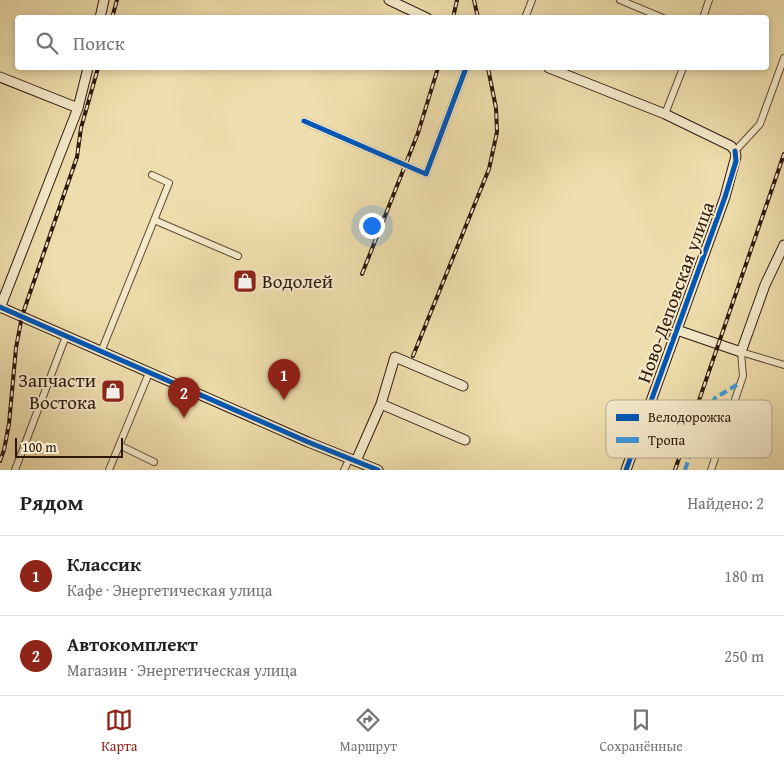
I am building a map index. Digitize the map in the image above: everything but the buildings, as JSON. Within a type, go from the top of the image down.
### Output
[{"type":"street","points":[[101,15],[104,0]]},
{"type":"street","points":[[389,0],[421,15]]},
{"type":"street","points":[[526,15],[532,0]]},
{"type":"street","points":[[704,15],[710,0]]},
{"type":"street","points":[[625,1],[656,15]]},
{"type":"street","points":[[554,70],[665,114],[725,143],[736,151],[760,124],[784,58]]},
{"type":"street","points":[[88,70],[78,108],[0,308],[308,442],[378,470]]},
{"type":"street","points":[[304,121],[426,174],[465,70]]},
{"type":"street","points":[[665,114],[682,70]]},
{"type":"street","points":[[0,77],[78,108]]},
{"type":"street","name":"Ново-Деповская улица","points":[[652,400],[725,197],[736,162],[736,151]]},
{"type":"street","points":[[101,352],[169,183],[152,175]]},
{"type":"street","points":[[154,220],[238,256]]},
{"type":"street","points":[[735,400],[743,376],[741,352],[765,285],[784,245]]},
{"type":"street","points":[[677,330],[784,365]]},
{"type":"street","points":[[15,470],[66,336]]},
{"type":"street","points":[[344,470],[353,459],[381,404],[395,357],[463,386]]},
{"type":"street","points":[[109,470],[149,373]]},
{"type":"street","points":[[381,404],[465,440]]},
{"type":"street","points":[[119,445],[154,462]]},
{"type":"street","name":"Ново-Деповская улица","points":[[626,470],[630,458]]},
{"type":"street","points":[[711,470],[715,458]]},
{"type":"railway","points":[[113,15],[117,0]]},
{"type":"railway","points":[[454,15],[457,0]]},
{"type":"railway","points":[[474,0],[477,15]]},
{"type":"railway","points":[[0,461],[9,424],[16,348],[22,316],[77,157],[81,128],[97,70]]},
{"type":"railway","points":[[362,274],[418,133],[437,70]]},
{"type":"railway","points":[[413,356],[489,169],[497,132],[496,108],[488,70]]},
{"type":"railway","points":[[699,400],[784,154]]},
{"type":"railway","points":[[675,470],[679,458]]},
{"type":"marked path","points":[[714,400],[740,383]]},
{"type":"marked path","points":[[685,470],[689,458]]},
{"type":"cycle path","points":[[304,121],[426,174],[465,70]]},
{"type":"cycle path","points":[[651,400],[725,197],[736,161],[735,151]]},
{"type":"cycle path","points":[[0,307],[308,442],[378,470]]},
{"type":"cycle path","points":[[626,470],[630,458]]},
{"type":"place","name":"Водолей","points":[[245,281]]},
{"type":"place","name":"Запчасти Востока","points":[[113,391]]},
{"type":"place","name":"Классик","points":[[284,400]]},
{"type":"place","name":"Автокомплект","points":[[184,418]]}]
